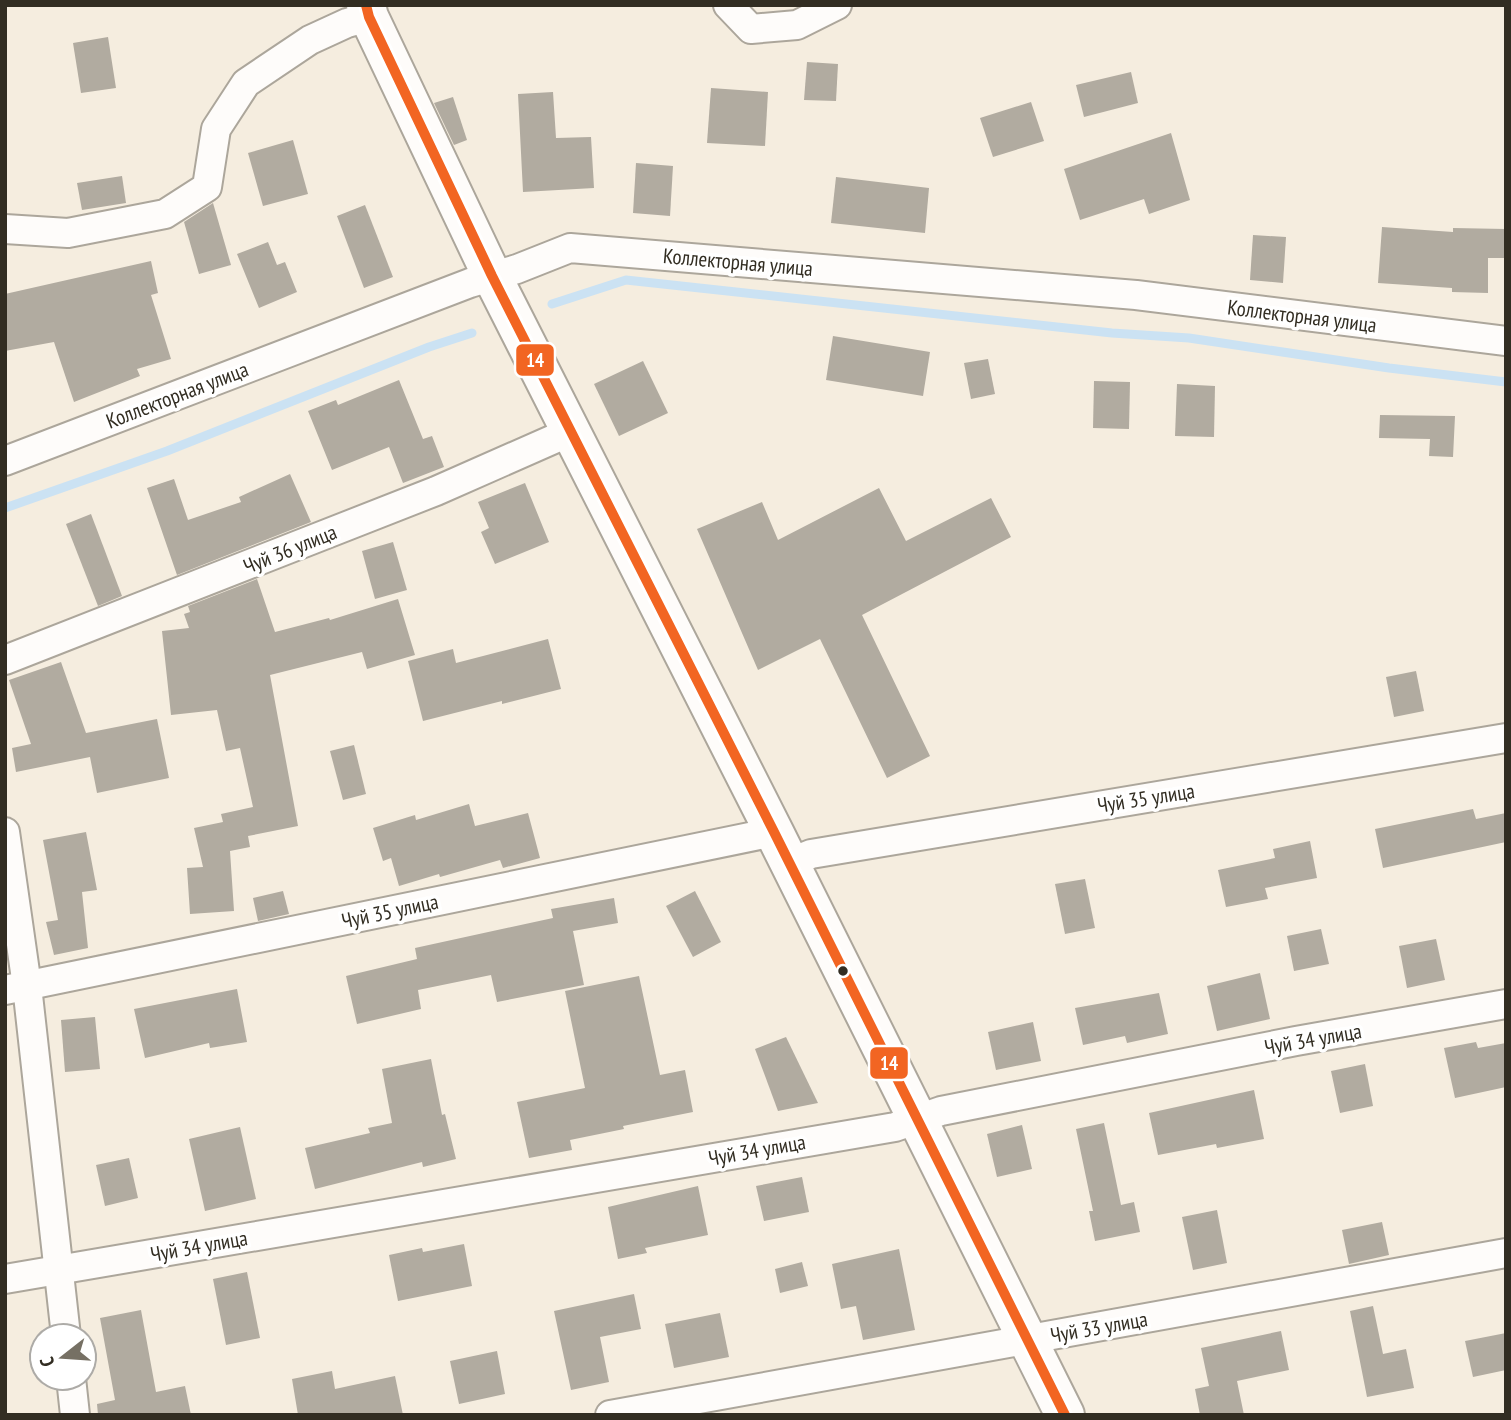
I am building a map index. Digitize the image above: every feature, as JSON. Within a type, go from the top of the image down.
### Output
[{"type":"street","points":[[728,5],[751,29],[797,25],[837,5]]},
{"type":"street","points":[[5,229],[68,233],[165,214],[207,187],[216,129],[246,83],[310,40],[367,11],[492,276],[782,847],[1065,1415]]},
{"type":"street","name":"Коллекторная улица","points":[[5,461],[570,248],[1136,295],[1506,341]]},
{"type":"street","name":"Чуй 36 улица","points":[[5,660],[436,491],[572,431]]},
{"type":"street","name":"Чуй 35 улица","points":[[16,988],[782,847],[811,854],[1506,738]]},
{"type":"street","points":[[5,832],[16,988],[65,1322]]},
{"type":"street","name":"Чуй 34 улица","points":[[5,1279],[881,1129],[941,1111],[1296,1041],[1506,1004]]},
{"type":"street","name":"Чуй 33 улица","points":[[610,1415],[1506,1253]]},
{"type":"street","points":[[73,1392],[75,1415]]},
{"type":"building","points":[[108,37],[116,88],[81,93],[73,43]]},
{"type":"building","points":[[807,62],[838,64],[836,101],[804,100]]},
{"type":"building","points":[[1131,72],[1138,103],[1084,117],[1076,85]]},
{"type":"building","points":[[711,88],[768,92],[765,146],[707,143]]},
{"type":"building","points":[[553,92],[556,138],[591,137],[594,188],[523,192],[518,94]]},
{"type":"building","points":[[453,97],[467,140],[454,145],[434,103]]},
{"type":"building","points":[[1031,102],[1044,141],[993,157],[980,118]]},
{"type":"building","points":[[1171,133],[1190,200],[1149,214],[1144,199],[1080,220],[1064,169]]},
{"type":"building","points":[[293,140],[308,194],[263,206],[248,153]]},
{"type":"building","points":[[636,163],[673,166],[670,216],[633,213]]},
{"type":"building","points":[[122,176],[126,203],[82,210],[77,183]]},
{"type":"building","points":[[836,177],[929,188],[925,233],[831,223]]},
{"type":"building","points":[[213,203],[231,265],[199,274],[184,222]]},
{"type":"building","points":[[365,205],[393,277],[364,288],[337,216]]},
{"type":"building","points":[[1382,227],[1453,232],[1453,228],[1506,229],[1506,258],[1488,258],[1488,293],[1452,292],[1452,288],[1378,283]]},
{"type":"building","points":[[1253,235],[1286,237],[1283,283],[1250,280]]},
{"type":"building","points":[[268,242],[277,265],[285,262],[297,292],[259,308],[237,254]]},
{"type":"building","points":[[151,261],[158,293],[151,295],[171,359],[137,369],[140,376],[74,402],[54,342],[5,351],[5,294]]},
{"type":"building","points":[[833,336],[930,352],[923,396],[826,380]]},
{"type":"building","points":[[988,359],[995,394],[971,399],[964,363]]},
{"type":"building","points":[[643,361],[668,413],[619,436],[594,384]]},
{"type":"building","points":[[399,380],[423,439],[432,436],[444,467],[403,483],[389,447],[332,470],[308,411],[336,400],[338,405]]},
{"type":"building","points":[[1094,381],[1130,382],[1129,429],[1093,428]]},
{"type":"building","points":[[1177,384],[1215,386],[1214,437],[1175,436]]},
{"type":"building","points":[[1380,415],[1455,416],[1453,457],[1429,456],[1430,439],[1379,438]]},
{"type":"building","points":[[290,474],[311,522],[177,575],[147,488],[174,479],[188,520],[241,502],[239,497]]},
{"type":"building","points":[[525,483],[549,542],[495,564],[481,532],[489,528],[478,502]]},
{"type":"building","points":[[879,488],[906,541],[991,498],[1011,537],[862,615],[930,756],[887,778],[820,639],[758,670],[697,529],[762,502],[778,540]]},
{"type":"building","points":[[91,514],[122,596],[98,606],[66,524]]},
{"type":"building","points":[[393,542],[407,590],[375,599],[362,551]]},
{"type":"building","points":[[257,579],[275,632],[329,618],[330,620],[398,599],[415,655],[367,669],[362,652],[270,675],[298,826],[248,836],[250,847],[230,851],[234,911],[190,914],[187,868],[203,867],[194,828],[223,822],[221,814],[253,807],[240,748],[226,751],[217,710],[171,715],[162,631],[189,628],[184,614],[190,612],[188,606]]},
{"type":"building","points":[[548,639],[561,689],[423,721],[408,661],[453,649],[456,663]]},
{"type":"building","points":[[61,662],[86,733],[157,719],[169,778],[97,793],[90,757],[16,772],[12,748],[31,744],[9,680]]},
{"type":"building","points":[[1416,671],[1424,711],[1394,717],[1386,677]]},
{"type":"building","points":[[354,745],[366,794],[343,800],[330,751]]},
{"type":"building","points":[[469,804],[475,826],[528,813],[540,858],[503,868],[500,860],[399,886],[391,858],[383,861],[373,828],[415,815],[416,820]]},
{"type":"building","points":[[1473,809],[1476,819],[1506,813],[1506,842],[1383,868],[1375,829]]},
{"type":"building","points":[[86,832],[97,890],[82,892],[88,948],[54,955],[46,922],[58,920],[43,840]]},
{"type":"building","points":[[1310,841],[1317,878],[1265,888],[1268,899],[1226,907],[1218,870],[1275,858],[1273,849]]},
{"type":"building","points":[[1085,879],[1095,928],[1065,934],[1055,884]]},
{"type":"building","points":[[283,891],[289,914],[258,921],[253,898]]},
{"type":"building","points":[[695,891],[721,942],[693,957],[666,906]]},
{"type":"building","points":[[614,898],[618,923],[573,931],[584,985],[497,1002],[491,975],[418,990],[421,1009],[357,1024],[346,976],[417,959],[415,948],[553,918],[551,909]]},
{"type":"building","points":[[1321,929],[1329,964],[1294,971],[1287,936]]},
{"type":"building","points":[[1436,939],[1445,980],[1407,988],[1399,946]]},
{"type":"building","points":[[1260,973],[1270,1019],[1217,1031],[1207,986]]},
{"type":"building","points":[[639,976],[660,1075],[685,1070],[693,1112],[570,1140],[572,1150],[529,1158],[517,1102],[585,1088],[565,991]]},
{"type":"building","points":[[237,989],[247,1042],[210,1048],[209,1043],[145,1058],[134,1009]]},
{"type":"building","points":[[1159,993],[1168,1034],[1127,1043],[1125,1036],[1083,1045],[1075,1008]]},
{"type":"building","points":[[95,1017],[100,1069],[65,1072],[61,1020]]},
{"type":"building","points":[[1033,1022],[1041,1061],[996,1070],[988,1032]]},
{"type":"building","points":[[786,1037],[818,1103],[778,1111],[755,1049]]},
{"type":"building","points":[[1476,1042],[1478,1048],[1506,1043],[1506,1087],[1455,1098],[1444,1048]]},
{"type":"building","points":[[431,1059],[442,1115],[445,1114],[456,1159],[423,1167],[422,1162],[315,1189],[305,1148],[370,1133],[368,1128],[392,1123],[382,1069]]},
{"type":"building","points":[[1365,1064],[1373,1106],[1340,1113],[1331,1071]]},
{"type":"building","points":[[1254,1090],[1264,1139],[1217,1148],[1216,1144],[1158,1155],[1149,1113]]},
{"type":"building","points":[[1104,1123],[1121,1205],[1134,1202],[1140,1232],[1095,1241],[1089,1211],[1093,1211],[1076,1129]]},
{"type":"building","points":[[1022,1125],[1032,1169],[997,1177],[987,1134]]},
{"type":"building","points":[[240,1127],[256,1199],[205,1211],[189,1139]]},
{"type":"building","points":[[129,1158],[138,1198],[105,1206],[96,1165]]},
{"type":"building","points":[[802,1177],[809,1212],[764,1221],[756,1186]]},
{"type":"building","points":[[698,1186],[708,1235],[645,1248],[647,1253],[618,1259],[608,1207]]},
{"type":"building","points":[[1217,1210],[1227,1263],[1193,1270],[1182,1217]]},
{"type":"building","points":[[1382,1222],[1389,1255],[1349,1264],[1342,1230]]},
{"type":"building","points":[[464,1244],[472,1286],[398,1301],[389,1255],[422,1248],[423,1252]]},
{"type":"building","points":[[899,1249],[915,1330],[863,1340],[856,1306],[841,1309],[832,1264]]},
{"type":"building","points":[[802,1262],[808,1286],[780,1293],[775,1269]]},
{"type":"building","points":[[247,1272],[260,1338],[226,1345],[213,1279]]},
{"type":"building","points":[[634,1294],[641,1329],[600,1337],[609,1382],[571,1390],[554,1311]]},
{"type":"building","points":[[1373,1306],[1383,1354],[1406,1349],[1414,1388],[1367,1397],[1350,1311]]},
{"type":"building","points":[[141,1310],[156,1392],[185,1386],[191,1415],[98,1415],[97,1404],[115,1400],[100,1318]]},
{"type":"building","points":[[720,1313],[729,1357],[674,1368],[665,1324]]},
{"type":"building","points":[[1281,1331],[1289,1370],[1237,1381],[1244,1415],[1200,1415],[1195,1389],[1209,1386],[1201,1348]]},
{"type":"building","points":[[1506,1333],[1506,1370],[1473,1377],[1465,1341]]},
{"type":"building","points":[[497,1351],[505,1394],[459,1404],[450,1361]]},
{"type":"building","points":[[332,1371],[335,1389],[395,1376],[403,1415],[298,1415],[292,1379]]},
{"type":"waterway","points":[[552,304],[626,280],[1112,333],[1189,338],[1389,368],[1506,382]]},
{"type":"waterway","points":[[5,508],[167,451],[429,347],[472,333]]},
{"type":"transit line","name":"14","points":[[366,5],[369,17],[492,276],[1065,1415]]}]
